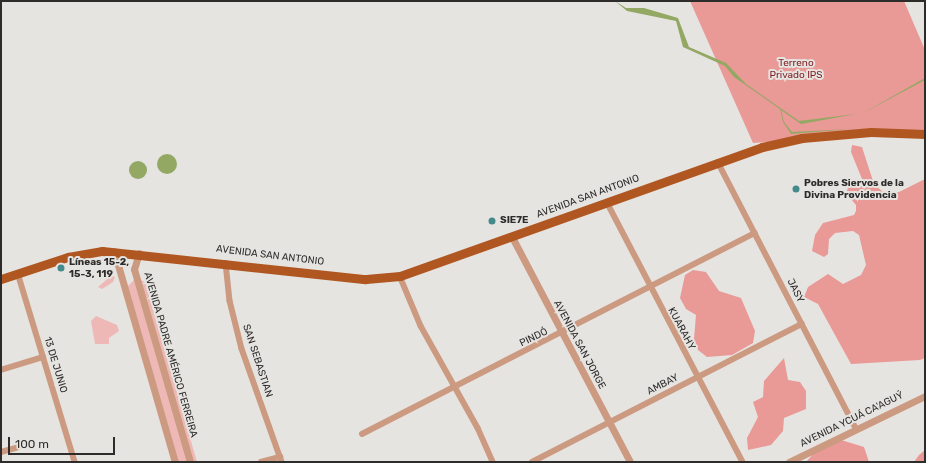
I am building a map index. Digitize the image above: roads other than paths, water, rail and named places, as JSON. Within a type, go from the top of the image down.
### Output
[{"type":"main road","name":"AVENIDA SAN ANTONIO","points":[[1,279],[84,253],[114,251],[226,262],[366,279],[400,276],[718,162],[802,138],[871,132],[925,134]]},
{"type":"street","name":"JASY","points":[[718,162],[856,428]]},
{"type":"street","name":"KUARAHY","points":[[607,202],[648,287],[743,462]]},
{"type":"street","name":"PINDÓ","points":[[362,434],[562,335],[648,287],[755,233]]},
{"type":"street","name":"AVENIDA SAN JORGE","points":[[512,237],[562,335],[630,462]]},
{"type":"street","points":[[114,251],[121,270],[175,462]]},
{"type":"street","name":"AVENIDA PADRE AMÉRICO FERREIRA","points":[[139,253],[134,269],[190,462]]},
{"type":"street","name":"SAN SEBASTIAN","points":[[226,262],[230,300],[242,349],[281,460]]},
{"type":"street","points":[[121,270],[134,269]]},
{"type":"street","name":"13 DE JUNIO","points":[[18,273],[75,462]]},
{"type":"street","points":[[400,276],[421,326],[493,462]]},
{"type":"street","name":"AMBAY","points":[[532,462],[802,324]]},
{"type":"street","points":[[1,370],[43,358]]},
{"type":"street","name":"AVENIDA YCUÁ CA'AGUÝ","points":[[789,462],[856,428],[925,396]]},
{"type":"street","points":[[1,452],[16,448]]},
{"type":"street","points":[[261,462],[281,460]]},
{"type":"place","name":"Pobres Siervos de la Divina Providencia","points":[[796,189]]},
{"type":"place","name":"SIE7E","points":[[492,221]]},
{"type":"place","name":"Líneas 15-2, 15-3, 119","points":[[61,268]]},
{"type":"park label","name":"Terreno Privado IPS","points":[[796,68]]}]
